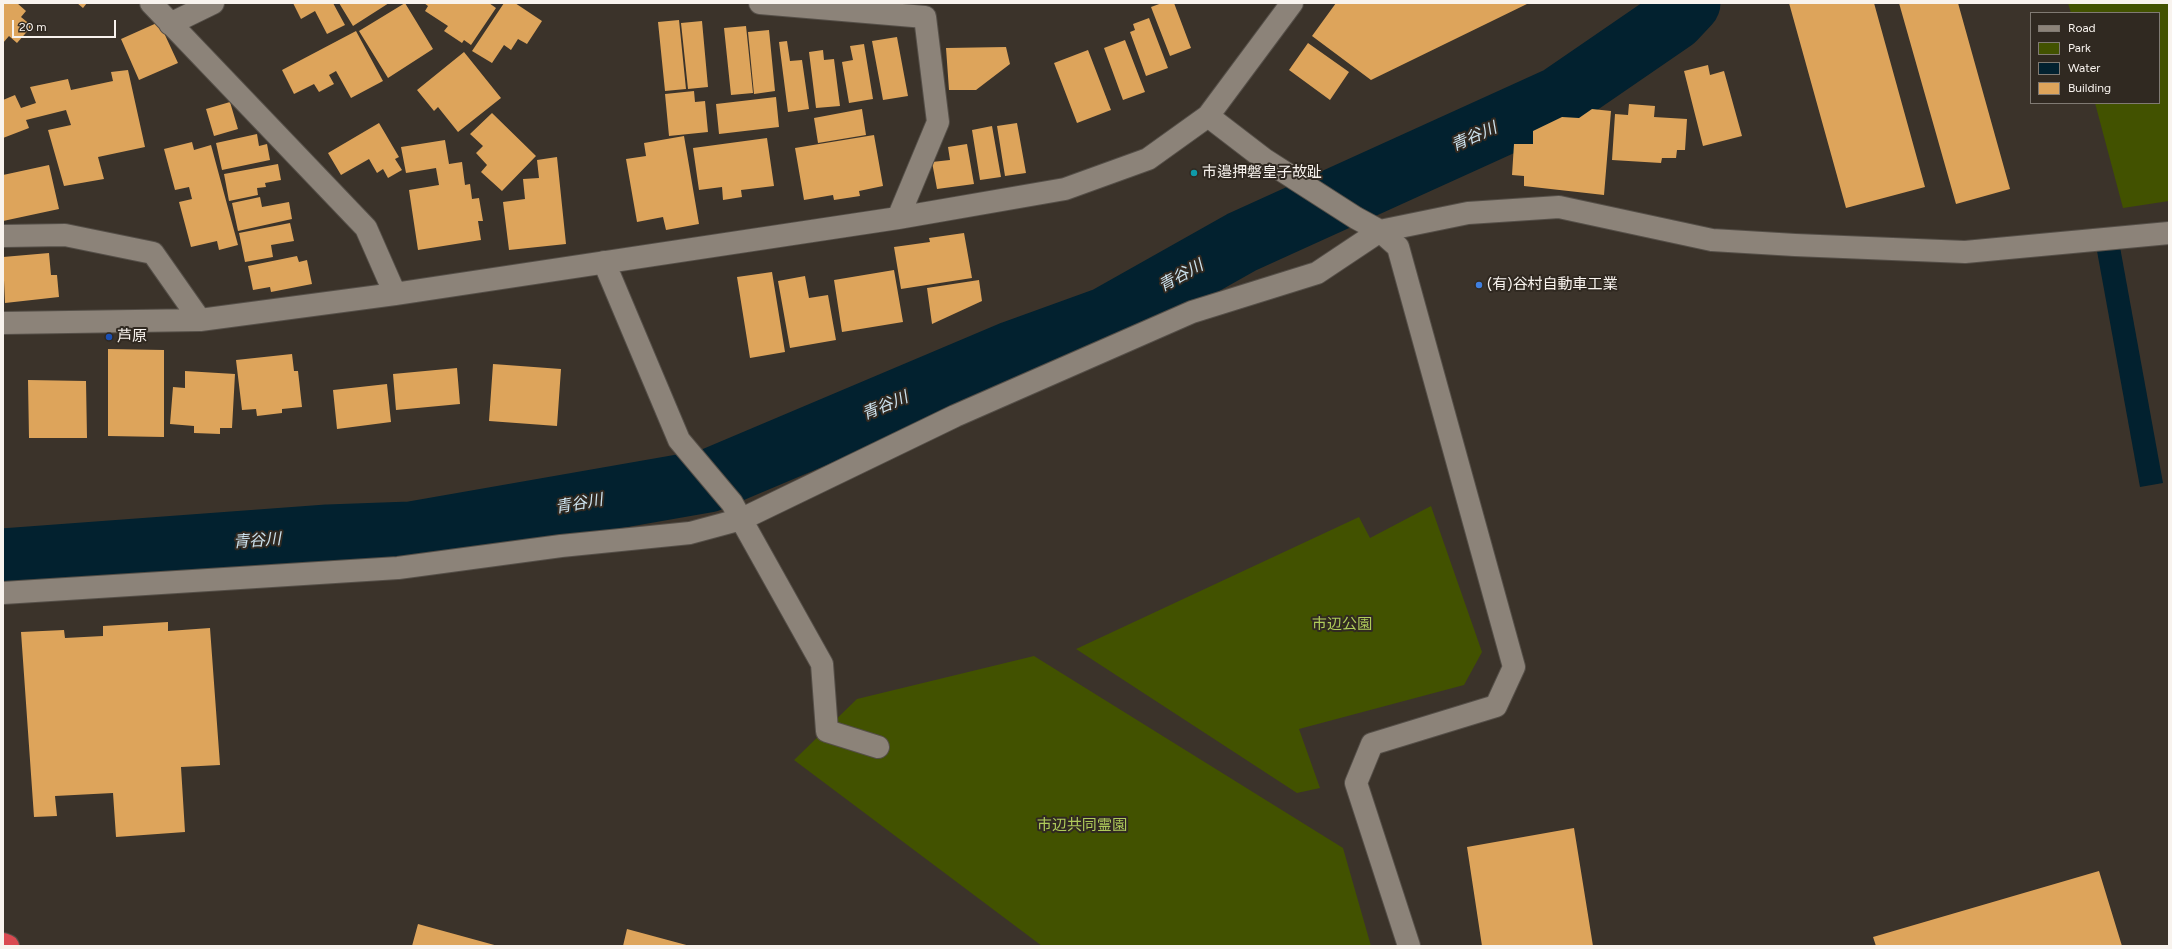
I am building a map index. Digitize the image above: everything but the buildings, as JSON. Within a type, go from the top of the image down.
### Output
[{"type":"highway","points":[[3,944],[8,946]]},
{"type":"street","points":[[151,3],[366,228],[395,294]]},
{"type":"street","points":[[170,24],[213,3]]},
{"type":"street","points":[[760,3],[926,10],[938,122],[898,218]]},
{"type":"street","points":[[3,323],[200,320],[395,294],[898,218],[1066,189],[1148,159],[1208,116],[1292,3]]},
{"type":"street","points":[[1208,116],[1264,159],[1356,218],[1380,231],[1398,247],[1514,667],[1496,706],[1372,744],[1356,783],[1409,946]]},
{"type":"street","points":[[3,593],[398,568],[561,546],[690,533],[1192,312],[1317,273],[1380,231],[1468,213],[1559,207],[1712,240],[1965,252],[2169,233]]},
{"type":"street","points":[[3,236],[65,235],[153,253],[200,320]]},
{"type":"street","points":[[604,262],[680,440],[737,511],[822,664],[827,731],[878,747]]},
{"type":"green space","points":[[2068,3],[2169,3],[2169,201],[2123,208],[2095,104],[2160,104],[2160,12],[2071,12]]},
{"type":"green space","name":"市辺公園","points":[[1431,506],[1482,652],[1464,685],[1299,729],[1320,788],[1297,793],[1076,649],[1359,517],[1370,538]]},
{"type":"green space","name":"市辺共同霊園","points":[[1034,656],[1343,848],[1371,946],[1042,946],[794,760],[857,699]]},
{"type":"water","points":[[2120,247],[2163,483],[2140,487],[2097,251]]},
{"type":"waterway","name":"青谷川","points":[[3,560],[328,536],[411,533],[708,481],[1013,352],[1107,318],[1242,242],[1559,98],[1674,19],[1689,3]]},
{"type":"place","name":"市邉押磐皇子故趾","points":[[1194,173]]},
{"type":"place","name":"(有)谷村自動車工業","points":[[1479,285]]},
{"type":"place","name":"芦原","points":[[109,337]]}]
